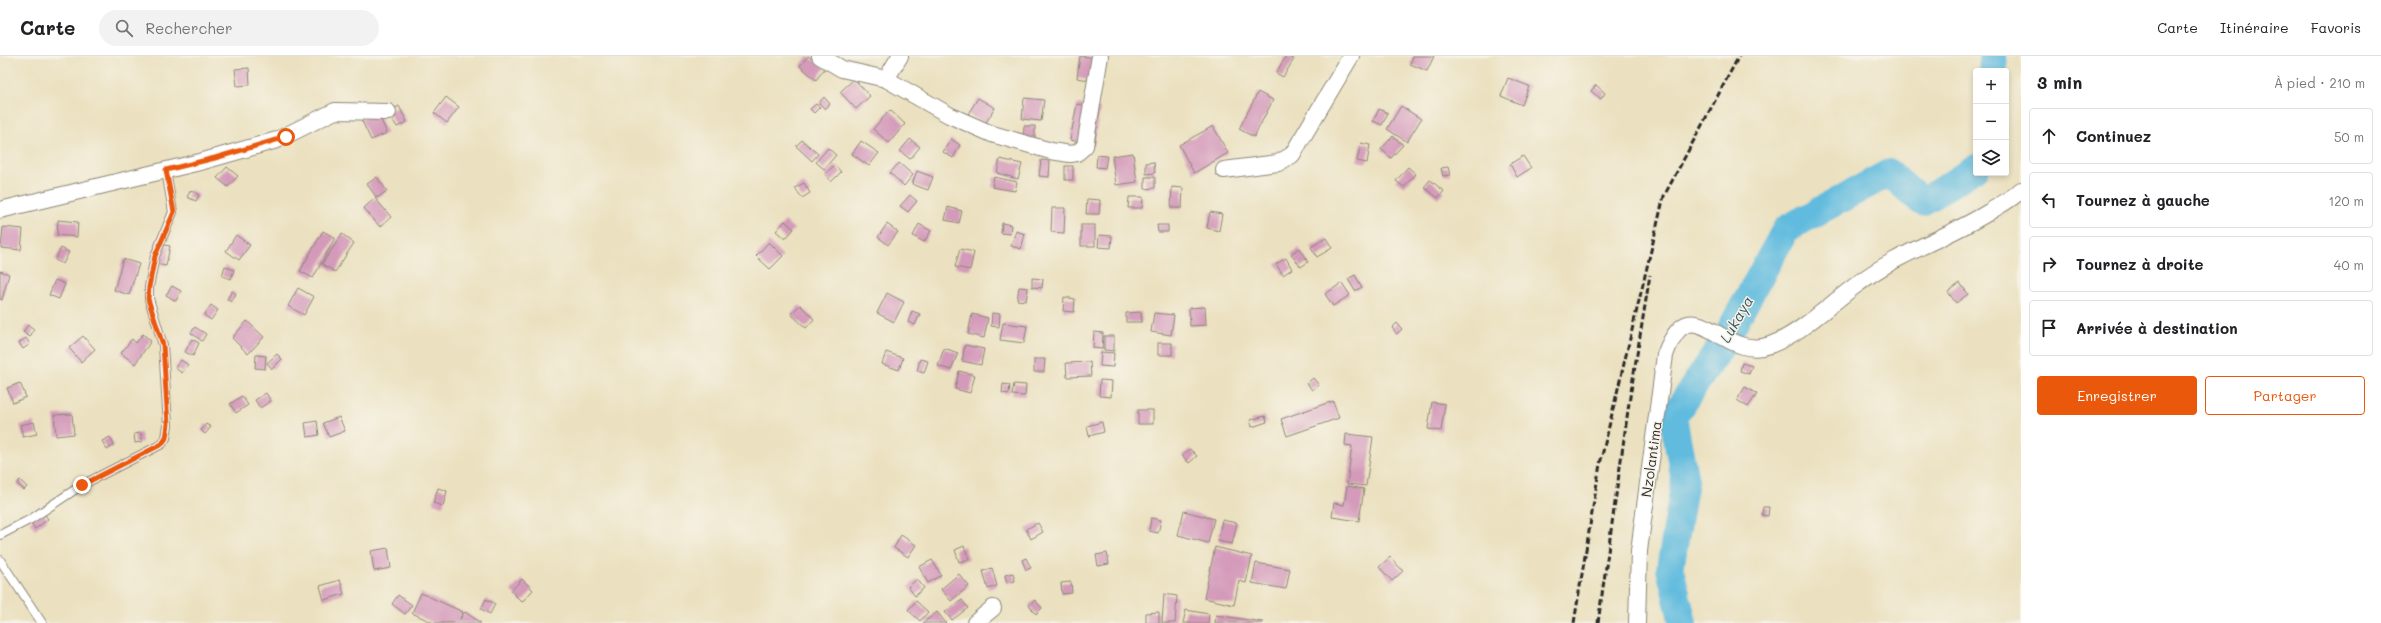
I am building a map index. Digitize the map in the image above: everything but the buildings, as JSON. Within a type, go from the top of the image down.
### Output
[{"type":"street","points":[[820,56],[842,69],[886,79],[949,115],[992,134],[1050,151],[1070,154],[1077,153],[1085,146],[1100,56]]},
{"type":"street","points":[[886,79],[900,56]]},
{"type":"street","points":[[1224,170],[1278,163],[1292,154],[1351,56]]},
{"type":"street","points":[[0,210],[215,158],[286,137],[335,111],[388,112]]},
{"type":"street","name":"Nzolantima","points":[[1637,623],[1640,544],[1665,355],[1669,342],[1680,327],[1692,323],[1707,327],[1727,341],[1748,349],[1758,349],[1771,345],[1793,333],[1860,281],[1917,250],[1970,224],[2015,196],[2021,190]]},
{"type":"street","points":[[975,623],[993,608]]},
{"type":"lane","points":[[0,535],[31,519],[82,485],[162,444],[166,438],[168,424],[163,345],[148,299],[155,256],[174,212],[166,170]]},
{"type":"lane","points":[[0,560],[42,623]]},
{"type":"waterway","name":"Lukaya","points":[[1993,56],[1994,68]]},
{"type":"waterway","name":"Lukaya","points":[[1683,623],[1670,569],[1685,481],[1673,417],[1723,343],[1786,229],[1889,173],[1922,202],[1973,170]]},
{"type":"railway","points":[[1574,623],[1600,464],[1664,196],[1739,56]]},
{"type":"railway","points":[[1598,623],[1629,403],[1650,275]]},
{"type":"route","points":[[82,485],[162,444],[166,438],[168,424],[163,345],[148,299],[155,256],[174,212],[170,198],[166,170],[215,158],[226,153],[286,137]]}]
